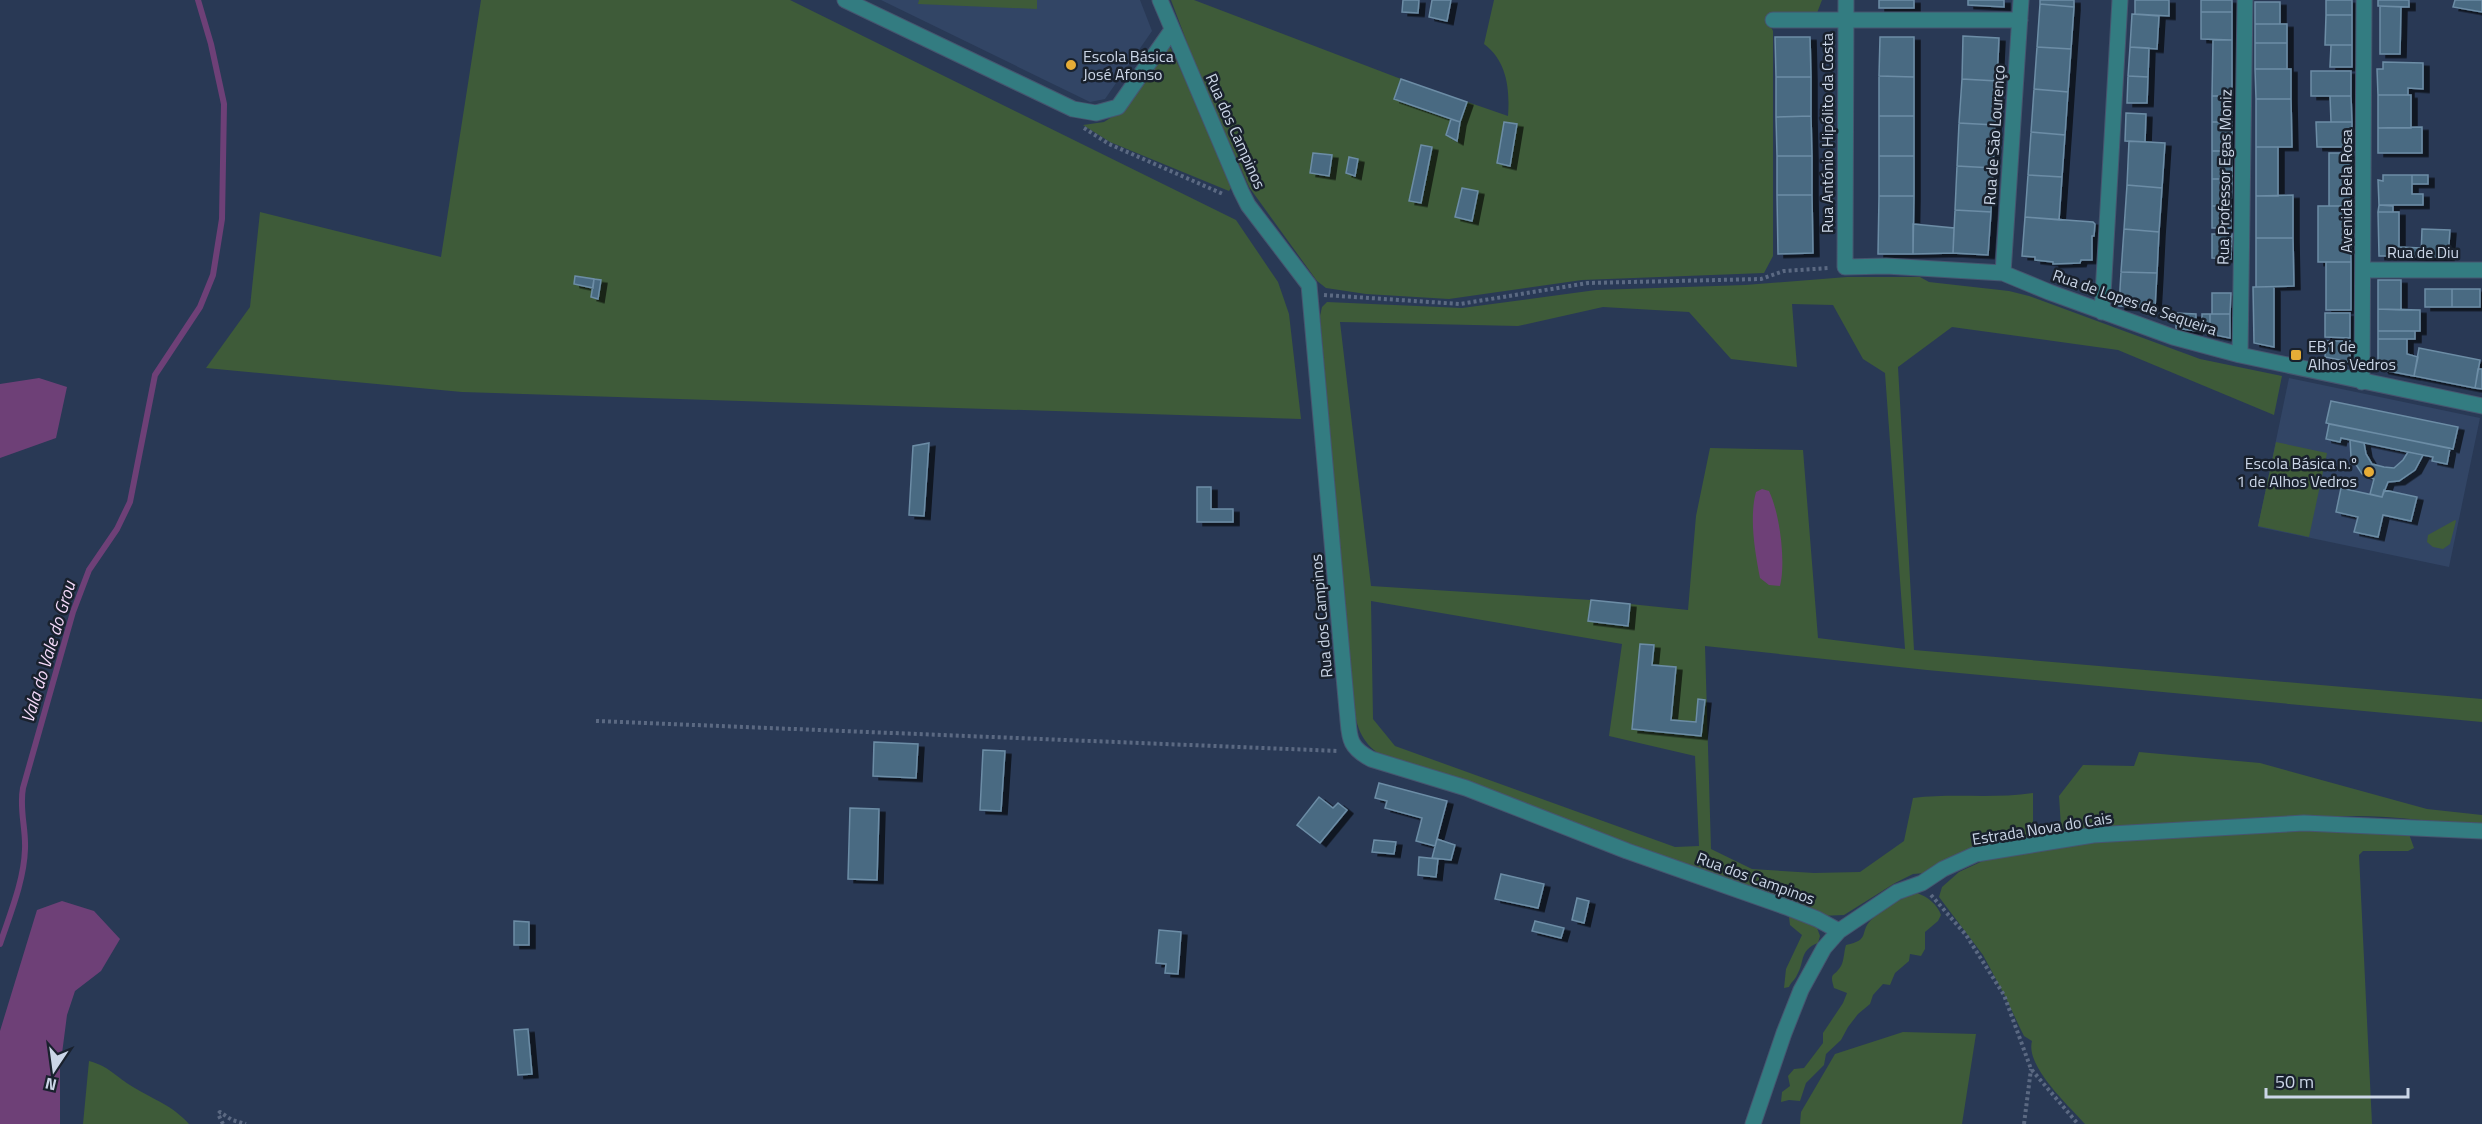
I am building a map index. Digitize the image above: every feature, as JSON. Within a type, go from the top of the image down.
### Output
[{"type":"street","points":[[845,0],[1073,109],[1096,113],[1118,107],[1172,30]]},
{"type":"street","name":"Rua dos Campinos","points":[[1160,0],[1248,205],[1309,285],[1347,710],[1351,741],[1357,752],[1371,759],[1466,788],[1627,851],[1789,908],[1817,919],[1839,932]]},
{"type":"street","name":"Rua António Hipólito da Costa","points":[[1845,267],[1846,0]]},
{"type":"street","name":"Rua de São Lourenço","points":[[2003,273],[2021,0]]},
{"type":"street","points":[[2102,312],[2120,0]]},
{"type":"street","name":"Rua Professor Egas Moniz","points":[[2240,355],[2245,0]]},
{"type":"street","name":"Avenida Bela Rosa","points":[[2362,382],[2364,0]]},
{"type":"street","points":[[1773,20],[2020,20]]},
{"type":"street","name":"Rua de Lopes de Sequeira","points":[[1845,267],[1886,266],[2003,273],[2173,337],[2240,355],[2482,406]]},
{"type":"street","name":"Rua de Diu","points":[[2364,270],[2482,270]]},
{"type":"street","name":"Estrada Nova do Cais","points":[[1753,1124],[1801,990],[1824,948],[1839,932],[1897,892],[1922,883],[1943,869],[1976,854],[2093,835],[2304,823],[2482,831]]},
{"type":"path","points":[[1078,125],[1109,144],[1248,205]]},
{"type":"path","points":[[1311,294],[1460,304],[1588,283],[1761,279],[1784,271],[1845,267]]},
{"type":"path","points":[[596,722],[1357,752]]},
{"type":"path","points":[[1922,883],[1966,935],[2004,995],[2031,1069],[2078,1124]]},
{"type":"path","points":[[2024,1124],[2031,1069]]},
{"type":"path","points":[[223,1124],[220,1120],[220,1112],[232,1120],[246,1124]]},
{"type":"shaded area","name":"Escola Básica José Afonso","points":[[881,0],[1140,0],[1152,31],[1105,99],[1090,102]]},
{"type":"shaded area","points":[[39,378],[67,387],[56,438],[0,458],[0,384]]},
{"type":"shaded area","name":"Escola Básica n.º 1 de Alhos Vedros","points":[[2289,378],[2480,418],[2449,567],[2258,527]]},
{"type":"shaded area","points":[[1762,489],[1769,491],[1779,525],[1782,551],[1780,586],[1769,585],[1760,578],[1758,568],[1753,513],[1756,492]]},
{"type":"shaded area","points":[[62,901],[94,911],[120,939],[101,971],[75,991],[67,1015],[60,1069],[60,1124],[0,1124],[0,1031],[37,910]]},
{"type":"green space","points":[[481,0],[790,0],[1236,220],[1278,282],[1289,314],[1301,419],[462,392],[206,368],[250,307],[260,212],[441,257]]},
{"type":"green space","points":[[919,0],[1037,0],[1037,9],[918,4]]},
{"type":"green space","points":[[1171,0],[1194,0],[1401,79],[1508,116],[1507,86],[1502,67],[1492,51],[1484,44],[1494,0],[1822,0],[1817,13],[1769,23],[1773,31],[1773,256],[1764,273],[1582,280],[1449,299],[1366,294],[1326,288],[1317,281],[1249,187],[1200,77]]},
{"type":"green space","points":[[1170,47],[1232,181],[1233,185],[1229,191],[1110,142],[1083,125],[1104,122],[1126,108]]},
{"type":"green space","points":[[1847,277],[1920,277],[1929,282],[2009,291],[2029,296],[2200,359],[2282,376],[2274,415],[2118,350],[1952,327],[1898,367],[1914,650],[2482,699],[2482,722],[1927,670],[1705,646],[1711,849],[1752,869],[1814,873],[1860,872],[1904,841],[1913,798],[2033,793],[2033,834],[2030,840],[1957,854],[1925,873],[1913,874],[1895,883],[1844,915],[1820,916],[1382,756],[1375,751],[1360,732],[1353,701],[1320,316],[1322,307],[1327,302],[1462,308],[1596,290],[1745,285]],"holes":[[[1792,304],[1833,305],[1863,359],[1885,373],[1905,649],[1818,638],[1803,450],[1710,448],[1696,516],[1688,610],[1630,604],[1627,626],[1589,621],[1591,600],[1371,586],[1340,322],[1518,326],[1603,307],[1689,312],[1731,359],[1797,367]],[[1371,601],[1622,644],[1609,736],[1695,756],[1699,846],[1675,847],[1395,746],[1373,719]]]},
{"type":"green space","points":[[2276,442],[2327,453],[2309,537],[2258,526]]},
{"type":"green space","points":[[2455,520],[2450,544],[2443,549],[2433,547],[2427,542],[2428,535]]},
{"type":"green space","points":[[2139,752],[2260,763],[2427,809],[2482,815],[2482,827],[2386,817],[2318,816],[2208,821],[2062,832],[2060,830],[2059,796],[2083,765],[2134,766]]},
{"type":"green space","points":[[2322,829],[2409,834],[2414,848],[2408,851],[2363,851],[2359,855],[2372,1124],[2085,1124],[2041,1074],[2032,1051],[2032,1041],[2024,1036],[1983,955],[1939,897],[1942,887],[1959,872],[1987,859],[2094,842]]},
{"type":"green space","points":[[1917,893],[1932,901],[1941,915],[1938,921],[1925,932],[1925,949],[1921,956],[1910,954],[1909,961],[1895,973],[1890,985],[1883,984],[1873,995],[1870,1004],[1858,1014],[1841,1040],[1826,1054],[1824,1065],[1806,1083],[1800,1101],[1781,1102],[1782,1092],[1790,1086],[1788,1076],[1794,1069],[1804,1068],[1823,1043],[1823,1033],[1843,1003],[1847,993],[1834,988],[1832,979],[1842,964],[1846,945],[1859,941],[1868,924],[1881,911]]},
{"type":"green space","points":[[1792,913],[1816,925],[1820,936],[1818,943],[1805,953],[1799,970],[1789,987],[1784,988],[1786,969],[1802,935],[1790,925],[1789,917]]},
{"type":"green space","points":[[1903,1032],[1976,1034],[1962,1124],[1800,1124],[1801,1112],[1835,1054]]},
{"type":"green space","points":[[89,1061],[107,1069],[169,1107],[189,1124],[83,1124]]},
{"type":"building","points":[[1403,0],[1419,0],[1418,13],[1402,12]]},
{"type":"building","points":[[1432,0],[1451,0],[1447,21],[1429,17]]},
{"type":"building","points":[[1879,0],[1914,0],[1914,8],[1879,8]]},
{"type":"building","points":[[1968,0],[2004,0],[2004,7],[1968,5]]},
{"type":"building","points":[[2040,0],[2074,0],[2074,7],[2040,4]]},
{"type":"building","points":[[2135,0],[2169,0],[2169,16],[2135,14]]},
{"type":"building","points":[[2201,0],[2232,0],[2232,12],[2201,12]]},
{"type":"building","points":[[2326,0],[2352,0],[2352,15],[2326,15]]},
{"type":"building","points":[[2378,0],[2409,0],[2409,7],[2378,6]]},
{"type":"building","points":[[2455,0],[2482,0],[2482,12],[2453,7]]},
{"type":"building","points":[[2255,2],[2280,2],[2280,24],[2255,24]]},
{"type":"building","points":[[2040,4],[2074,7],[2071,49],[2037,47]]},
{"type":"building","points":[[2380,6],[2401,7],[2400,54],[2380,54]]},
{"type":"building","points":[[2201,12],[2232,12],[2232,40],[2201,39]]},
{"type":"building","points":[[2132,14],[2159,16],[2157,49],[2130,47]]},
{"type":"building","points":[[2326,15],[2352,15],[2352,45],[2325,45]]},
{"type":"building","points":[[2255,24],[2287,24],[2287,43],[2255,43]]},
{"type":"building","points":[[1963,36],[1999,38],[1997,81],[1962,79]]},
{"type":"building","points":[[1775,37],[1810,37],[1811,77],[1776,77]]},
{"type":"building","points":[[1880,37],[1914,37],[1914,77],[1879,76]]},
{"type":"building","points":[[2213,40],[2232,40],[2232,96],[2212,96]]},
{"type":"building","points":[[2255,43],[2287,43],[2287,69],[2255,69]]},
{"type":"building","points":[[2331,45],[2352,45],[2352,67],[2330,67]]},
{"type":"building","points":[[2037,47],[2071,49],[2068,92],[2034,89]]},
{"type":"building","points":[[2130,47],[2149,48],[2148,77],[2128,76]]},
{"type":"building","points":[[2383,62],[2423,63],[2423,89],[2408,88],[2408,95],[2378,95],[2377,69],[2383,69]]},
{"type":"building","points":[[2255,69],[2291,69],[2291,99],[2256,99]]},
{"type":"building","points":[[2311,71],[2351,71],[2351,96],[2311,96]]},
{"type":"building","points":[[1879,76],[1914,77],[1914,116],[1879,116]]},
{"type":"building","points":[[2128,76],[2148,77],[2147,103],[2127,103]]},
{"type":"building","points":[[1776,77],[1811,77],[1811,116],[1776,117]]},
{"type":"building","points":[[1401,79],[1467,102],[1460,122],[1394,99]]},
{"type":"building","points":[[1962,79],[1997,81],[1995,125],[1959,123]]},
{"type":"building","points":[[2034,89],[2068,92],[2065,135],[2031,132]]},
{"type":"building","points":[[2378,95],[2411,95],[2411,128],[2378,128]]},
{"type":"building","points":[[2212,96],[2232,96],[2232,122],[2212,122]]},
{"type":"building","points":[[2330,96],[2351,96],[2352,122],[2331,122]]},
{"type":"building","points":[[2256,99],[2291,99],[2292,147],[2256,147]]},
{"type":"building","points":[[2126,113],[2146,114],[2145,142],[2125,141]]},
{"type":"building","points":[[1811,116],[1812,156],[1777,156],[1776,117]]},
{"type":"building","points":[[1879,116],[1914,116],[1914,156],[1879,156]]},
{"type":"building","points":[[1451,119],[1460,122],[1457,141],[1446,135]]},
{"type":"building","points":[[1504,122],[1517,124],[1510,166],[1497,163]]},
{"type":"building","points":[[2212,122],[2232,122],[2232,151],[2212,151]]},
{"type":"building","points":[[2316,122],[2352,122],[2352,147],[2317,147]]},
{"type":"building","points":[[1959,123],[1995,125],[1993,168],[1957,166]]},
{"type":"building","points":[[2422,127],[2422,153],[2378,153],[2378,128]]},
{"type":"building","points":[[2031,132],[2065,135],[2062,177],[2028,175]]},
{"type":"building","points":[[2129,141],[2165,143],[2162,188],[2127,185]]},
{"type":"building","points":[[1421,145],[1432,147],[1421,203],[1409,201]]},
{"type":"building","points":[[2256,147],[2278,147],[2278,196],[2256,196]]},
{"type":"building","points":[[2212,151],[2232,151],[2232,179],[2212,179]]},
{"type":"building","points":[[1313,153],[1332,155],[1329,176],[1310,173]]},
{"type":"building","points":[[2329,153],[2350,153],[2350,206],[2329,206]]},
{"type":"building","points":[[1777,156],[1812,156],[1812,195],[1777,195]]},
{"type":"building","points":[[1879,156],[1914,156],[1914,196],[1879,196]]},
{"type":"building","points":[[1349,157],[1358,159],[1355,176],[1346,173]]},
{"type":"building","points":[[1957,166],[1993,168],[1991,212],[1955,210]]},
{"type":"building","points":[[2028,175],[2062,177],[2059,220],[2025,217]]},
{"type":"building","points":[[2383,175],[2412,175],[2412,194],[2423,194],[2423,205],[2379,205],[2378,180],[2383,181]]},
{"type":"building","points":[[2412,175],[2428,175],[2428,184],[2412,184]]},
{"type":"building","points":[[2212,179],[2232,179],[2231,206],[2212,206]]},
{"type":"building","points":[[2127,185],[2162,188],[2159,232],[2124,229]]},
{"type":"building","points":[[1462,188],[1478,191],[1472,221],[1455,217]]},
{"type":"building","points":[[1777,195],[1812,195],[1813,253],[1778,254]]},
{"type":"building","points":[[2293,195],[2293,238],[2256,238],[2256,196]]},
{"type":"building","points":[[1879,196],[1914,196],[1913,254],[1878,254]]},
{"type":"building","points":[[2379,205],[2393,206],[2393,212],[2378,212]]},
{"type":"building","points":[[2212,206],[2231,206],[2231,228],[2212,228]]},
{"type":"building","points":[[2318,206],[2350,206],[2351,262],[2318,262]]},
{"type":"building","points":[[1955,210],[1991,212],[1988,255],[1953,253]]},
{"type":"building","points":[[2378,212],[2399,212],[2399,256],[2379,256]]},
{"type":"building","points":[[2025,217],[2093,222],[2095,224],[2094,236],[2092,236],[2092,260],[2053,264],[2053,262],[2035,260],[2035,257],[2022,256]]},
{"type":"building","points":[[1913,224],[1954,228],[1953,253],[1913,254]]},
{"type":"building","points":[[2124,229],[2159,232],[2157,273],[2121,272]]},
{"type":"building","points":[[2422,229],[2450,230],[2448,257],[2421,257]]},
{"type":"building","points":[[2212,234],[2232,234],[2231,259],[2212,258]]},
{"type":"building","points":[[2256,238],[2293,238],[2294,286],[2256,287]]},
{"type":"building","points":[[2399,247],[2421,248],[2421,257],[2399,256]]},
{"type":"building","points":[[2326,262],[2351,262],[2351,310],[2326,310]]},
{"type":"building","points":[[2121,272],[2157,273],[2155,308],[2119,306]]},
{"type":"building","points":[[575,276],[594,279],[593,288],[574,284]]},
{"type":"building","points":[[594,279],[601,280],[598,299],[591,297]]},
{"type":"building","points":[[2378,280],[2401,280],[2401,310],[2378,309]]},
{"type":"building","points":[[2253,287],[2274,287],[2274,347],[2254,343]]},
{"type":"building","points":[[2425,289],[2452,289],[2452,307],[2425,307]]},
{"type":"building","points":[[2452,289],[2480,289],[2480,307],[2452,307]]},
{"type":"building","points":[[2212,293],[2231,293],[2230,314],[2212,314]]},
{"type":"building","points":[[2378,309],[2420,310],[2420,331],[2378,331]]},
{"type":"building","points":[[2176,313],[2196,314],[2196,331],[2176,328]]},
{"type":"building","points":[[2325,313],[2350,313],[2350,338],[2325,337]]},
{"type":"building","points":[[2202,314],[2210,314],[2210,334],[2202,332]]},
{"type":"building","points":[[2210,314],[2230,314],[2230,338],[2210,334]]},
{"type":"building","points":[[2378,331],[2415,331],[2415,339],[2378,339]]},
{"type":"building","points":[[2378,339],[2407,339],[2407,354],[2418,357],[2414,376],[2383,370],[2378,363]]},
{"type":"building","points":[[2326,341],[2350,341],[2350,362],[2325,357]]},
{"type":"building","points":[[2419,348],[2480,360],[2475,388],[2414,376]]},
{"type":"building","points":[[2478,369],[2482,369],[2482,389],[2475,388]]},
{"type":"building","points":[[2331,401],[2458,427],[2453,449],[2326,423]]},
{"type":"building","points":[[2329,424],[2450,448],[2447,464],[2432,461],[2433,457],[2341,438],[2340,442],[2326,439]]},
{"type":"building","points":[[2350,440],[2364,443],[2366,454],[2372,464],[2384,467],[2394,468],[2408,452],[2423,455],[2415,470],[2399,481],[2388,482],[2382,497],[2370,494],[2374,479],[2362,474],[2351,457]]},
{"type":"building","points":[[929,443],[924,516],[909,515],[913,446]]},
{"type":"building","points":[[1197,487],[1211,487],[1211,509],[1233,509],[1233,522],[1197,522]]},
{"type":"building","points":[[2341,488],[2382,497],[2384,490],[2417,497],[2411,521],[2383,515],[2378,537],[2354,532],[2358,517],[2336,512]]},
{"type":"building","points":[[1591,600],[1630,604],[1628,626],[1588,621]]},
{"type":"building","points":[[1640,644],[1654,645],[1652,665],[1676,667],[1671,720],[1696,722],[1698,699],[1705,700],[1701,736],[1632,729]]},
{"type":"building","points":[[874,742],[918,744],[916,778],[873,776]]},
{"type":"building","points":[[983,750],[1005,751],[1001,811],[980,810]]},
{"type":"building","points":[[1379,783],[1447,801],[1435,846],[1416,841],[1422,818],[1385,808],[1387,801],[1375,798]]},
{"type":"building","points":[[1319,797],[1333,808],[1338,803],[1347,810],[1320,843],[1297,825]]},
{"type":"building","points":[[850,808],[879,809],[877,880],[848,879]]},
{"type":"building","points":[[1437,839],[1455,845],[1451,860],[1432,858]]},
{"type":"building","points":[[1374,840],[1396,842],[1394,854],[1372,852]]},
{"type":"building","points":[[1419,857],[1438,859],[1436,877],[1418,875]]},
{"type":"building","points":[[1501,874],[1544,884],[1538,908],[1495,899]]},
{"type":"building","points":[[1577,898],[1589,901],[1584,923],[1572,920]]},
{"type":"building","points":[[514,921],[529,922],[529,945],[514,945]]},
{"type":"building","points":[[1535,921],[1564,928],[1561,938],[1532,931]]},
{"type":"building","points":[[1159,930],[1181,932],[1178,974],[1165,973],[1166,964],[1156,963]]},
{"type":"building","points":[[528,1029],[532,1074],[518,1075],[514,1030]]},
{"type":"waterway","name":"Vala do Vale do Grou","points":[[0,944],[16,897],[24,861],[23,788],[73,612],[89,570],[117,529],[130,502],[155,375],[200,307],[213,275],[222,219],[224,104],[211,44],[198,0]]},
{"type":"place","name":"Escola Básica José Afonso","points":[[1071,65]]},
{"type":"place","name":"EB1 de Alhos Vedros","points":[[2296,355]]},
{"type":"place","name":"Escola Básica n.º 1 de Alhos Vedros","points":[[2369,472]]}]
